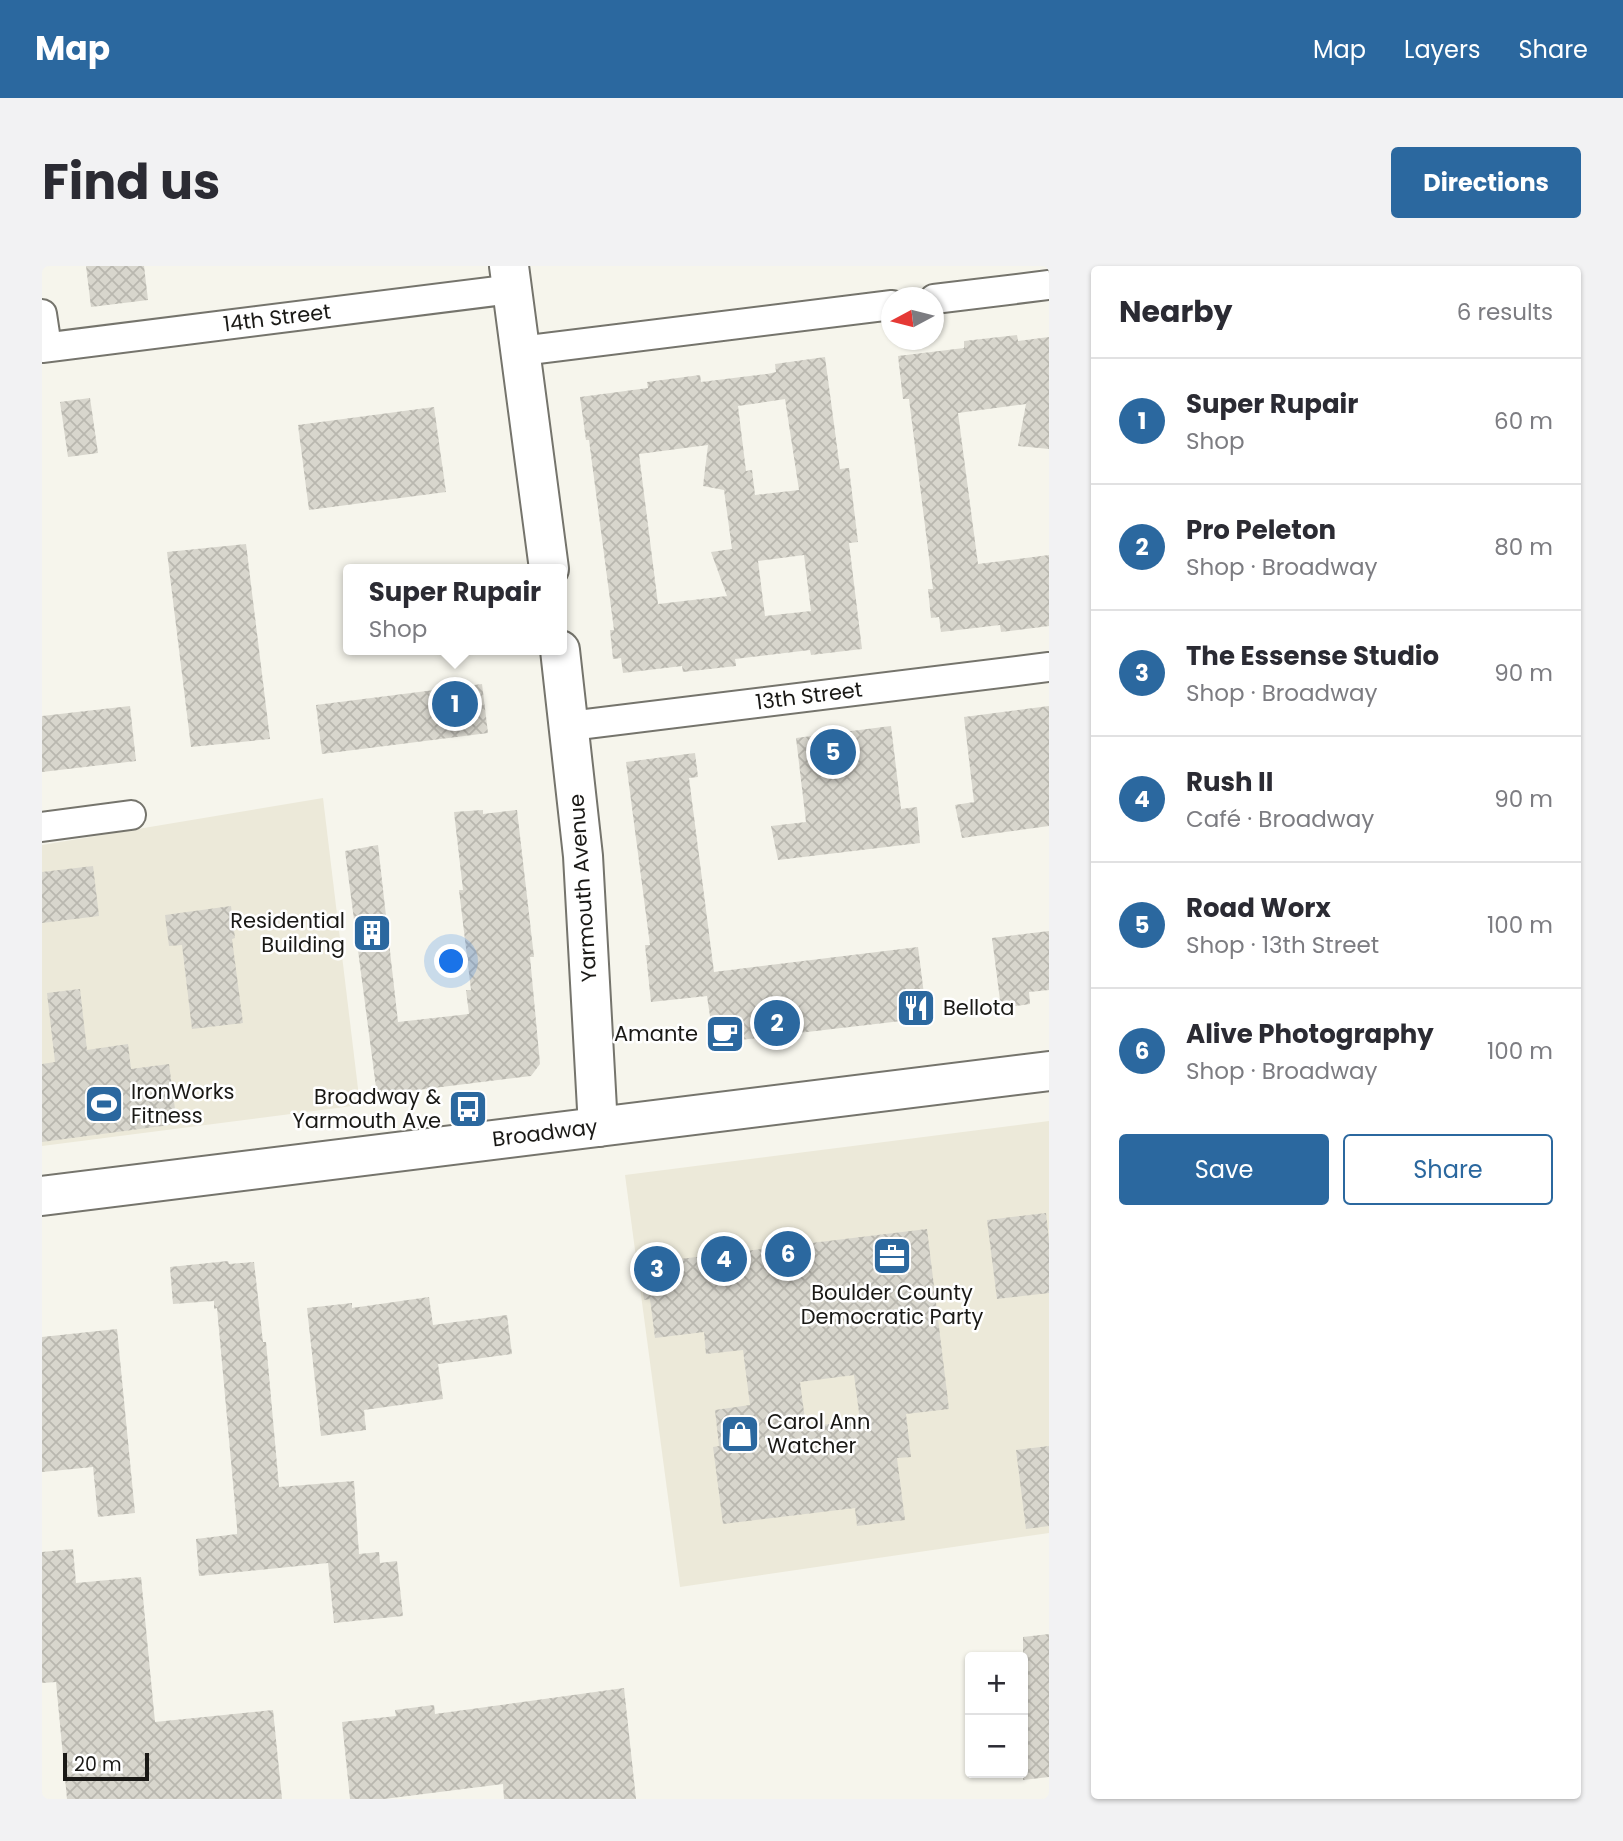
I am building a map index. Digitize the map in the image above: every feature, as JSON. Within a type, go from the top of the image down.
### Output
[{"type":"main road","points":[[511,277],[548,564]]},
{"type":"main road","name":"Yarmouth Avenue","points":[[561,655],[584,868],[598,1127]]},
{"type":"main road","name":"Broadway","points":[[42,1196],[1049,1071]]},
{"type":"street","name":"14th Street","points":[[44,347],[511,277]]},
{"type":"street","points":[[944,298],[1049,285]]},
{"type":"street","points":[[521,351],[881,305]]},
{"type":"street","points":[[42,314],[44,347]]},
{"type":"street","name":"13th Street","points":[[570,726],[1049,667]]},
{"type":"street","points":[[42,827],[131,815]]},
{"type":"shaded area","points":[[323,798],[360,1105],[42,1146],[42,845]]},
{"type":"shaded area","points":[[1049,1121],[1049,1533],[680,1587],[625,1175]]},
{"type":"building","points":[[86,266],[144,266],[148,300],[91,307]]},
{"type":"building","points":[[1017,335],[1018,341],[1049,337],[1049,449],[1018,446],[1026,404],[958,413],[978,564],[1049,555],[1049,626],[1001,632],[1000,625],[941,632],[939,617],[931,618],[928,589],[933,589],[909,399],[903,399],[898,356],[964,348],[964,341]]},
{"type":"building","points":[[825,357],[840,469],[849,468],[858,542],[849,543],[862,649],[811,655],[810,650],[735,659],[736,666],[683,672],[682,666],[623,673],[621,658],[613,659],[610,630],[614,630],[589,440],[586,440],[580,397],[648,388],[647,382],[700,375],[701,382],[767,374],[776,372],[775,364]],"holes":[[[785,399],[799,490],[755,495],[752,470],[746,471],[738,406]],[[708,445],[703,486],[724,490],[732,549],[711,552],[727,596],[658,604],[639,454]],[[804,555],[811,611],[765,616],[758,561]]]},
{"type":"building","points":[[90,398],[98,453],[68,457],[60,402]]},
{"type":"building","points":[[434,407],[446,492],[309,510],[298,425]]},
{"type":"building","points":[[246,544],[270,739],[191,747],[167,552]]},
{"type":"building","points":[[482,684],[488,733],[322,754],[316,705]]},
{"type":"building","points":[[130,706],[136,761],[42,772],[42,716]]},
{"type":"building","points":[[1049,706],[1049,826],[962,838],[955,805],[974,802],[964,717]]},
{"type":"building","points":[[891,726],[901,809],[917,807],[920,843],[778,860],[771,826],[806,822],[796,738]]},
{"type":"building","points":[[695,753],[698,777],[689,778],[714,972],[918,947],[927,1018],[714,1043],[707,996],[651,1002],[645,945],[650,945],[626,762]]},
{"type":"building","points":[[483,810],[483,814],[517,810],[534,957],[530,957],[540,1064],[531,1076],[377,1095],[345,851],[378,845],[398,1022],[469,1014],[466,990],[471,990],[459,890],[463,890],[454,812]]},
{"type":"building","points":[[93,866],[99,916],[42,923],[42,872]]},
{"type":"building","points":[[231,906],[235,938],[232,939],[243,1023],[192,1029],[182,945],[169,946],[165,915]]},
{"type":"building","points":[[1049,931],[1049,990],[1029,992],[1030,1004],[1001,1008],[992,938]]},
{"type":"building","points":[[80,989],[87,1050],[128,1044],[131,1069],[169,1064],[177,1124],[42,1142],[42,1064],[55,1062],[47,993]]},
{"type":"building","points":[[1046,1213],[1049,1293],[997,1299],[987,1220]]},
{"type":"building","points":[[927,1229],[949,1409],[906,1414],[911,1457],[897,1458],[905,1520],[857,1526],[855,1508],[723,1524],[713,1447],[719,1446],[715,1410],[750,1405],[743,1350],[706,1354],[704,1332],[655,1338],[650,1299],[644,1300],[639,1264]],"holes":[[[854,1375],[860,1420],[806,1427],[800,1382]]]},
{"type":"building","points":[[228,1261],[229,1264],[254,1262],[263,1342],[266,1342],[279,1487],[354,1481],[359,1554],[379,1552],[380,1563],[397,1561],[403,1616],[334,1623],[328,1563],[199,1576],[196,1539],[237,1534],[217,1308],[214,1309],[214,1301],[173,1304],[170,1267]]},
{"type":"building","points":[[429,1297],[433,1325],[507,1315],[512,1354],[438,1364],[443,1399],[364,1410],[366,1430],[321,1436],[307,1308],[352,1303],[352,1308]]},
{"type":"building","points":[[117,1329],[135,1513],[98,1517],[93,1467],[42,1472],[42,1337]]},
{"type":"building","points":[[1049,1446],[1049,1526],[1026,1529],[1016,1450]]},
{"type":"building","points":[[73,1549],[76,1583],[141,1577],[155,1722],[273,1710],[282,1799],[67,1799],[56,1682],[42,1683],[42,1552]]},
{"type":"building","points":[[1049,1634],[1049,1777],[1023,1780],[1028,1778],[1028,1652],[1023,1652],[1023,1637]]},
{"type":"building","points":[[624,1688],[636,1799],[504,1799],[503,1784],[384,1799],[350,1799],[342,1722],[396,1716],[395,1710],[434,1705],[435,1714]]},
{"type":"place","name":"Super Rupair","points":[[455,704]]},
{"type":"place","name":"Road Worx","points":[[833,752]]},
{"type":"place","name":"Residential Building","points":[[372,933]]},
{"type":"place","name":"Bellota","points":[[916,1008]]},
{"type":"place","name":"Pro Peleton","points":[[777,1023]]},
{"type":"place","name":"Amante","points":[[725,1034]]},
{"type":"place","name":"IronWorks Fitness","points":[[104,1104]]},
{"type":"place","name":"Broadway & Yarmouth Ave","points":[[468,1109]]},
{"type":"place","name":"Alive Photography","points":[[788,1254]]},
{"type":"place","name":"Boulder County Democratic Party","points":[[892,1256]]},
{"type":"place","name":"Rush II","points":[[724,1259]]},
{"type":"place","name":"The Essense Studio","points":[[657,1269]]},
{"type":"place","name":"Carol Ann Watcher","points":[[740,1434]]}]
